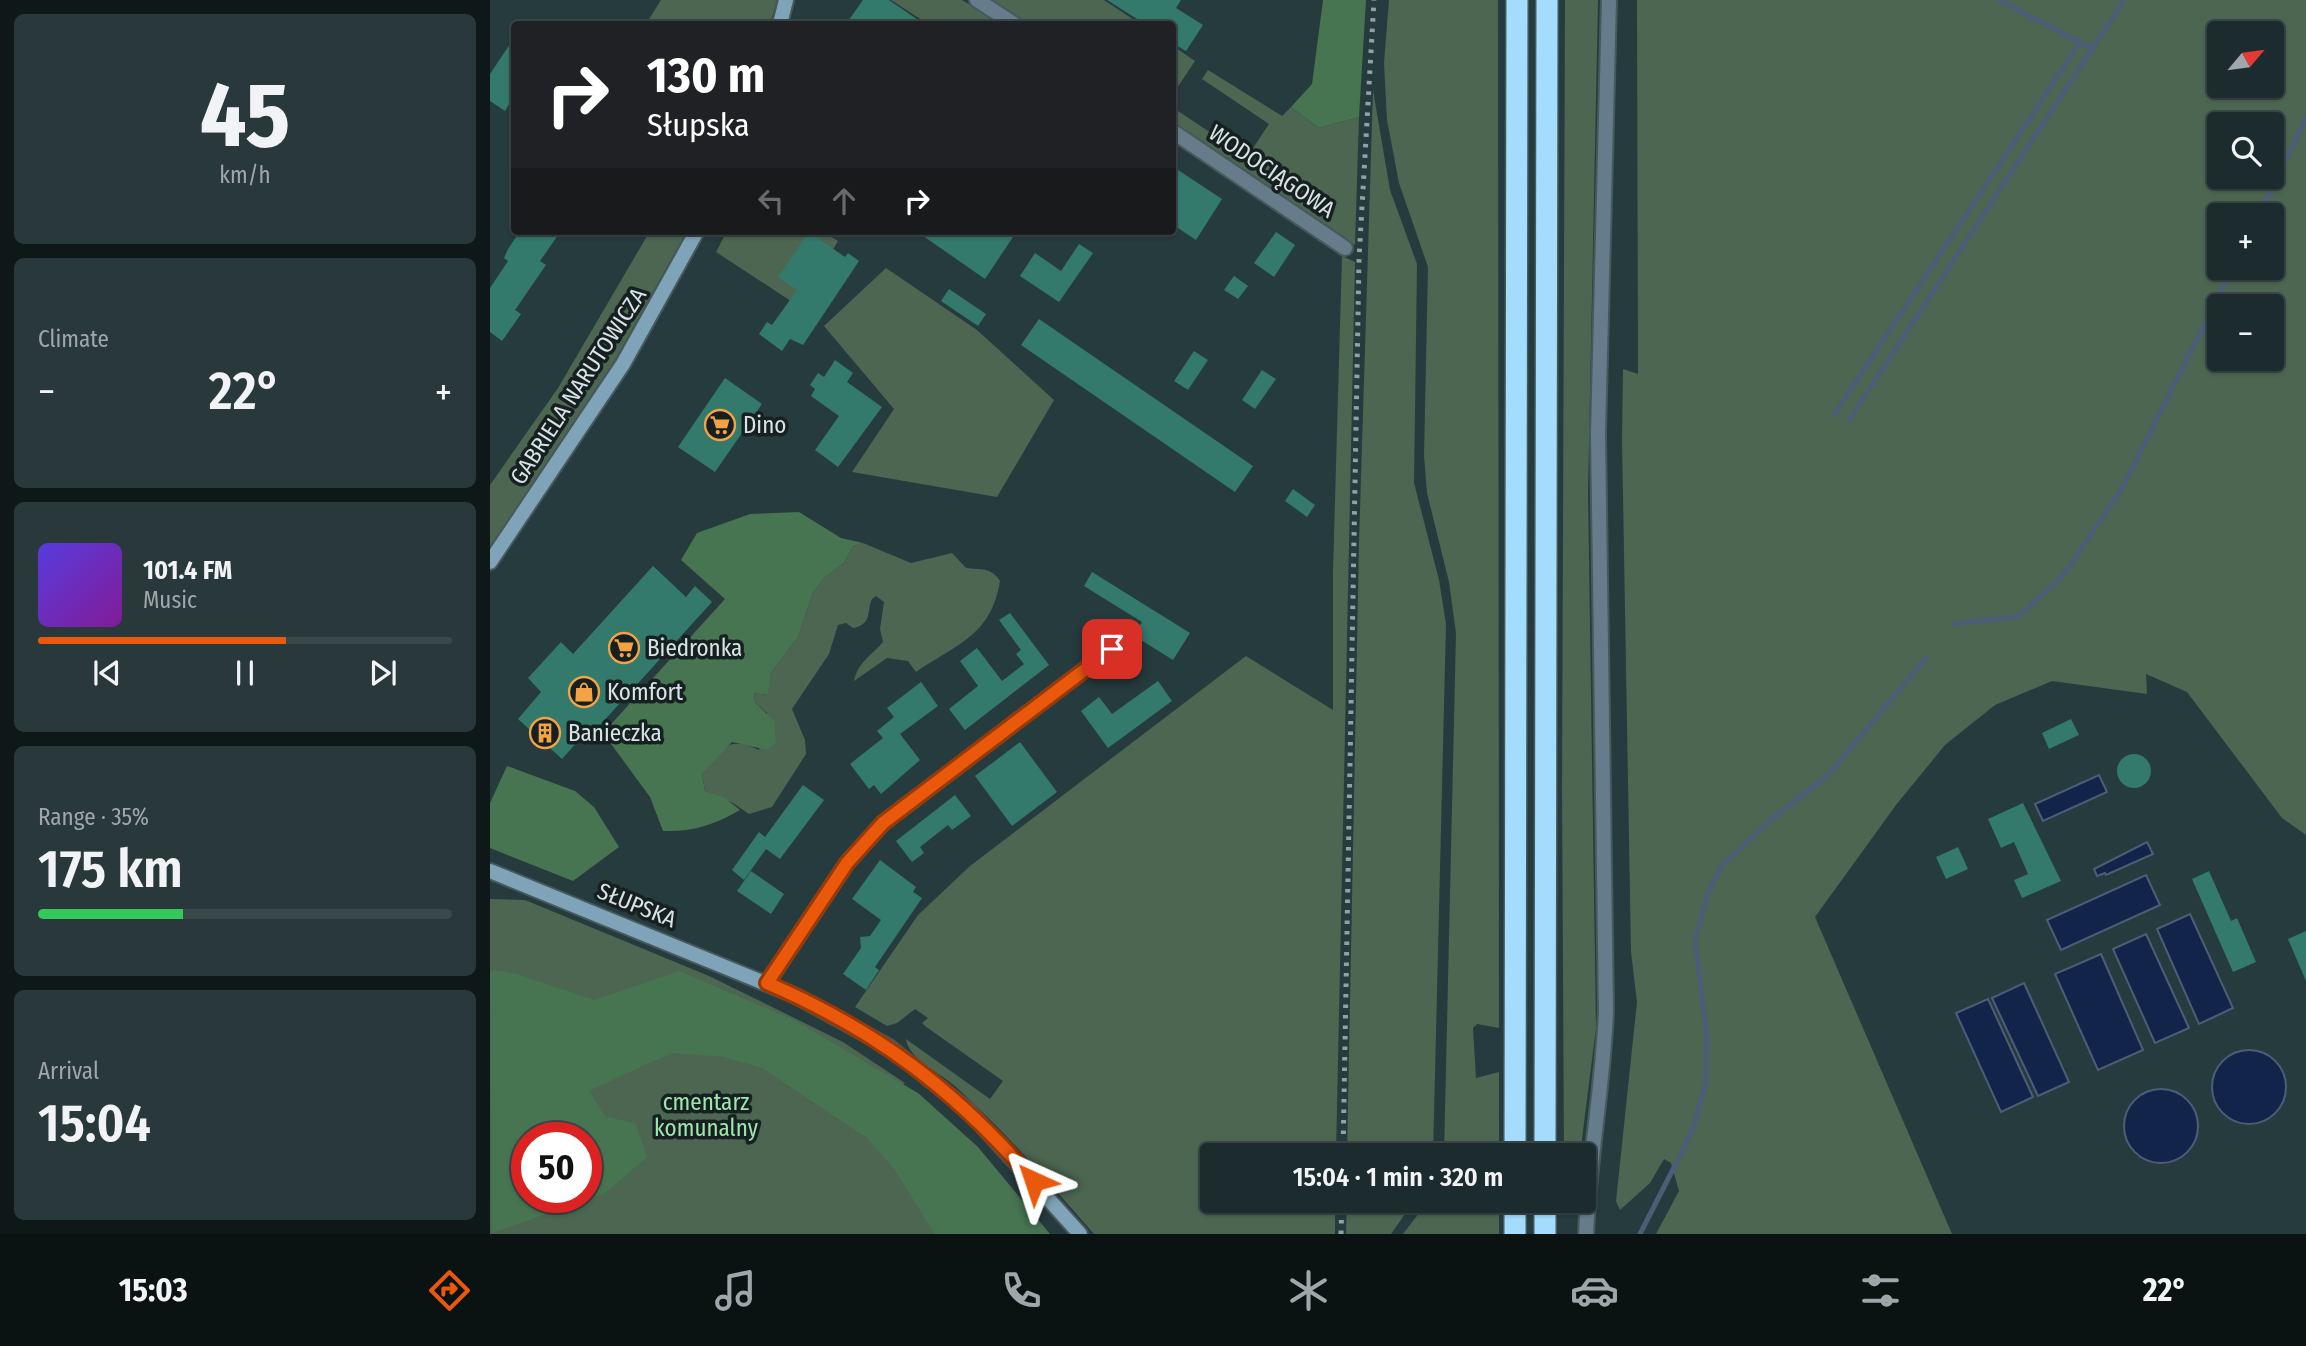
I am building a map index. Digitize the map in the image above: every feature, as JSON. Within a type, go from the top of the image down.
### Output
[{"type":"highway","points":[[1515,1143],[1517,0]]},
{"type":"highway","points":[[1545,1143],[1547,0]]},
{"type":"highway","points":[[1515,1213],[1515,1234]]},
{"type":"highway","points":[[1545,1213],[1545,1234]]},
{"type":"main road","points":[[781,21],[786,0]]},
{"type":"main road","name":"GABRIELA NARUTOWICZA","points":[[490,562],[623,365],[695,235]]},
{"type":"main road","name":"SŁUPSKA","points":[[490,871],[767,983],[815,1005],[889,1046],[944,1089],[992,1134],[1080,1234]]},
{"type":"street","points":[[977,0],[1009,21]]},
{"type":"street","points":[[1586,1234],[1588,1182],[1604,1054],[1606,1011],[1598,433],[1609,0]]},
{"type":"street","name":"WODOCIĄGOWA","points":[[1176,134],[1345,248]]},
{"type":"street","points":[[767,983],[847,863],[883,823],[1112,649]]},
{"type":"green space","points":[[661,0],[777,0],[771,21],[648,21]]},
{"type":"green space","points":[[891,0],[962,0],[996,21],[923,21]]},
{"type":"green space","points":[[990,0],[1104,0],[1136,21],[1022,21]]},
{"type":"green space","points":[[1323,0],[1366,0],[1359,117],[1319,128],[1291,107],[1312,84]]},
{"type":"green space","points":[[1389,0],[1498,0],[1499,1028],[1477,1024],[1473,1028],[1476,1078],[1499,1072],[1499,1143],[1444,1143],[1456,633],[1449,582],[1427,493],[1424,456],[1428,267],[1399,183],[1387,120],[1384,63]]},
{"type":"green space","points":[[1565,0],[1598,0],[1588,492],[1596,1028],[1582,1143],[1564,1143],[1562,789]]},
{"type":"green space","points":[[1637,0],[2306,0],[2306,835],[2282,818],[2187,692],[2146,674],[2147,694],[2052,681],[1995,705],[1945,745],[1896,805],[1815,917],[1952,1234],[1656,1234],[1679,1191],[1671,1163],[1664,1159],[1650,1183],[1620,1210],[1616,1201],[1637,1002],[1631,952],[1623,369],[1638,374]]},
{"type":"green space","points":[[1176,48],[1195,61],[1176,90]]},
{"type":"green space","points":[[1208,70],[1282,116],[1291,107],[1319,128],[1359,117],[1355,245],[1176,125],[1178,111],[1247,157],[1269,124],[1202,79]]},
{"type":"green space","points":[[1373,90],[1390,190],[1417,264],[1414,483],[1439,580],[1446,624],[1433,1143],[1347,1143],[1359,543]]},
{"type":"green space","points":[[648,235],[685,235],[615,360],[490,547],[490,485],[558,388]]},
{"type":"green space","points":[[725,235],[828,235],[838,241],[800,307],[716,252]]},
{"type":"green space","points":[[1342,256],[1355,262],[1336,1143],[1200,1143],[1200,1213],[1335,1213],[1335,1234],[1094,1234],[992,1122],[956,1087],[919,1060],[906,1039],[990,1099],[1003,1081],[925,1026],[922,1023],[928,1018],[915,1009],[897,1023],[887,1026],[855,1007],[918,915],[970,866],[1246,656],[1333,710],[1333,571]]},
{"type":"green space","points":[[886,268],[977,330],[1054,400],[997,497],[852,472],[894,409],[824,326]]},
{"type":"green space","points":[[799,512],[841,538],[863,543],[853,546],[844,563],[824,578],[813,593],[798,637],[771,673],[768,695],[754,693],[755,702],[774,721],[776,743],[767,750],[732,742],[702,774],[705,791],[725,798],[740,810],[703,826],[663,831],[650,797],[603,733],[725,599],[681,560],[697,533],[750,514]]},
{"type":"green space","points":[[863,543],[911,563],[952,553],[966,568],[993,573],[1000,581],[989,614],[971,636],[916,672],[908,661],[887,658],[854,681],[862,664],[883,642],[880,629],[884,602],[876,596],[872,599],[864,624],[853,628],[846,623],[838,625],[829,654],[792,709],[805,740],[806,754],[772,807],[749,814],[733,803],[705,791],[702,774],[720,751],[732,744],[759,750],[767,713],[755,702],[754,693],[767,695],[771,673],[798,637],[813,593],[824,578],[844,563],[853,546]]},
{"type":"green space","points":[[507,766],[575,791],[594,807],[619,847],[573,881],[490,848],[490,803]]},
{"type":"green space","name":"cmentarz komunalny","points":[[490,899],[525,900],[709,976],[843,1042],[905,1083],[903,1084],[1039,1234],[490,1234]]},
{"type":"green space","points":[[490,970],[513,973],[594,1000],[679,971],[794,1020],[918,1093],[978,1147],[1050,1234],[935,1234],[894,1169],[866,1137],[762,1068],[724,1057],[671,1053],[589,1091],[605,1116],[636,1124],[647,1157],[604,1194],[602,1195],[602,1122],[511,1122],[511,1213],[549,1213],[492,1233]]},
{"type":"green space","points":[[1347,1213],[1406,1213],[1391,1234],[1346,1234]]},
{"type":"green space","points":[[1419,1213],[1499,1213],[1499,1234],[1403,1234]]},
{"type":"water","points":[[2099,775],[2107,792],[2043,821],[2035,804]]},
{"type":"water","points":[[2147,842],[2153,854],[2106,875],[2097,876],[2094,869]]},
{"type":"water","points":[[2146,875],[2160,905],[2061,950],[2047,920]]},
{"type":"water","points":[[2190,914],[2233,1008],[2199,1024],[2157,929]]},
{"type":"water","points":[[2146,934],[2189,1028],[2155,1043],[2113,949]]},
{"type":"water","points":[[2101,954],[2143,1050],[2098,1070],[2055,974]]},
{"type":"water","points":[[2024,983],[2069,1082],[2038,1096],[1992,998]]},
{"type":"water","points":[[1988,999],[2033,1097],[2001,1112],[1956,1013]]},
{"type":"water","points":[[2242,1050],[2256,1050],[2270,1056],[2280,1066],[2286,1087],[2284,1101],[2270,1118],[2256,1124],[2242,1124],[2228,1118],[2218,1108],[2212,1094],[2212,1080],[2218,1066],[2228,1056]]},
{"type":"water","points":[[2154,1089],[2168,1089],[2182,1095],[2192,1105],[2198,1126],[2196,1140],[2182,1157],[2168,1163],[2154,1163],[2140,1157],[2130,1147],[2124,1133],[2124,1119],[2130,1105],[2140,1095]]},
{"type":"building","points":[[863,0],[889,0],[920,21],[848,21]]},
{"type":"building","points":[[1107,0],[1181,0],[1176,8],[1203,25],[1186,51],[1176,45],[1176,21],[1140,21]]},
{"type":"building","points":[[511,42],[511,101],[505,111],[490,101],[490,74]]},
{"type":"building","points":[[1176,169],[1222,199],[1196,240],[1176,227]]},
{"type":"building","points":[[1276,232],[1295,245],[1274,277],[1254,263]]},
{"type":"building","points":[[517,235],[558,235],[540,261],[546,265],[515,310],[521,314],[502,341],[490,332],[490,288],[508,261],[504,258]]},
{"type":"building","points":[[807,235],[813,235],[845,257],[848,253],[859,261],[803,345],[790,339],[782,351],[759,334],[767,322],[772,325],[797,290],[778,277]]},
{"type":"building","points":[[922,235],[1014,235],[985,279]]},
{"type":"building","points":[[1079,244],[1093,253],[1059,302],[1020,276],[1035,253],[1061,271]]},
{"type":"building","points":[[1234,276],[1248,286],[1238,299],[1224,290]]},
{"type":"building","points":[[949,289],[986,314],[978,326],[941,301]]},
{"type":"building","points":[[1039,319],[1253,466],[1235,492],[1021,345]]},
{"type":"building","points":[[1194,351],[1208,360],[1188,390],[1174,381]]},
{"type":"building","points":[[835,360],[853,373],[847,382],[882,407],[838,467],[815,450],[839,416],[811,396],[815,389],[810,385],[818,373],[824,377]]},
{"type":"building","points":[[1262,370],[1276,379],[1255,409],[1242,400]]},
{"type":"building","name":"Dino","points":[[725,378],[762,404],[715,472],[678,447]]},
{"type":"building","points":[[1293,489],[1315,505],[1307,517],[1285,501]]},
{"type":"building","name":"Biedronka","points":[[653,566],[686,597],[695,586],[712,602],[590,736],[585,733],[562,759],[518,719],[541,692],[528,678],[561,642],[573,654]]},
{"type":"building","points":[[1092,572],[1190,633],[1173,660],[1133,635],[1142,622],[1084,586]]},
{"type":"building","points":[[1010,613],[1049,665],[965,730],[949,709],[978,686],[960,661],[977,648],[1002,681],[1024,664],[1016,654],[1021,650],[999,620]]},
{"type":"building","points":[[1158,681],[1172,701],[1108,748],[1081,711],[1099,697],[1112,714]]},
{"type":"building","points":[[921,682],[938,706],[900,734],[920,760],[881,794],[874,785],[869,789],[850,764],[883,738],[877,731],[894,717],[887,708]]},
{"type":"building","points":[[2071,719],[2079,735],[2049,749],[2042,733]]},
{"type":"building","points":[[1020,742],[1057,792],[1012,826],[975,776]]},
{"type":"building","points":[[2134,754],[2146,759],[2151,771],[2146,783],[2134,788],[2122,783],[2117,771],[2122,759]]},
{"type":"building","points":[[803,785],[824,800],[780,859],[766,849],[744,880],[732,870],[759,832],[765,837]]},
{"type":"building","points":[[955,795],[971,816],[952,830],[948,825],[920,847],[924,853],[912,862],[896,841]]},
{"type":"building","points":[[2023,803],[2061,881],[2022,898],[2014,880],[2028,874],[2014,842],[2001,848],[1988,819]]},
{"type":"building","points":[[1958,847],[1968,869],[1946,879],[1936,857]]},
{"type":"building","points":[[880,860],[916,887],[913,892],[922,898],[875,967],[879,970],[866,990],[843,974],[861,948],[860,937],[870,936],[881,920],[852,899]]},
{"type":"building","points":[[751,871],[784,894],[771,914],[737,891]]},
{"type":"building","points":[[2209,871],[2231,921],[2237,918],[2256,962],[2233,972],[2192,879]]},
{"type":"building","points":[[2306,931],[2306,981],[2288,939]]},
{"type":"waterway","points":[[1999,0],[2093,49]]},
{"type":"waterway","points":[[1849,420],[2124,0]]},
{"type":"waterway","points":[[1834,415],[2080,42]]},
{"type":"waterway","points":[[2265,203],[2306,118]]},
{"type":"waterway","points":[[1954,624],[2019,616],[2062,577],[2121,490],[2227,280]]},
{"type":"waterway","points":[[1640,1234],[1692,1132],[1705,1085],[1707,1037],[1695,941],[1707,895],[1722,865],[1772,819],[1829,774],[1926,658]]},
{"type":"railway","points":[[1343,1143],[1359,259],[1374,0]]},
{"type":"railway","points":[[1341,1234],[1342,1213]]},
{"type":"place","name":"Dino","points":[[720,425]]},
{"type":"place","name":"Biedronka","points":[[624,648]]},
{"type":"place","name":"Komfort","points":[[584,692]]},
{"type":"place","name":"Banieczka","points":[[545,733]]},
{"type":"route","points":[[1034,1181],[968,1110],[889,1046],[815,1005],[767,983],[779,961],[847,863],[883,823],[1112,649]]}]
